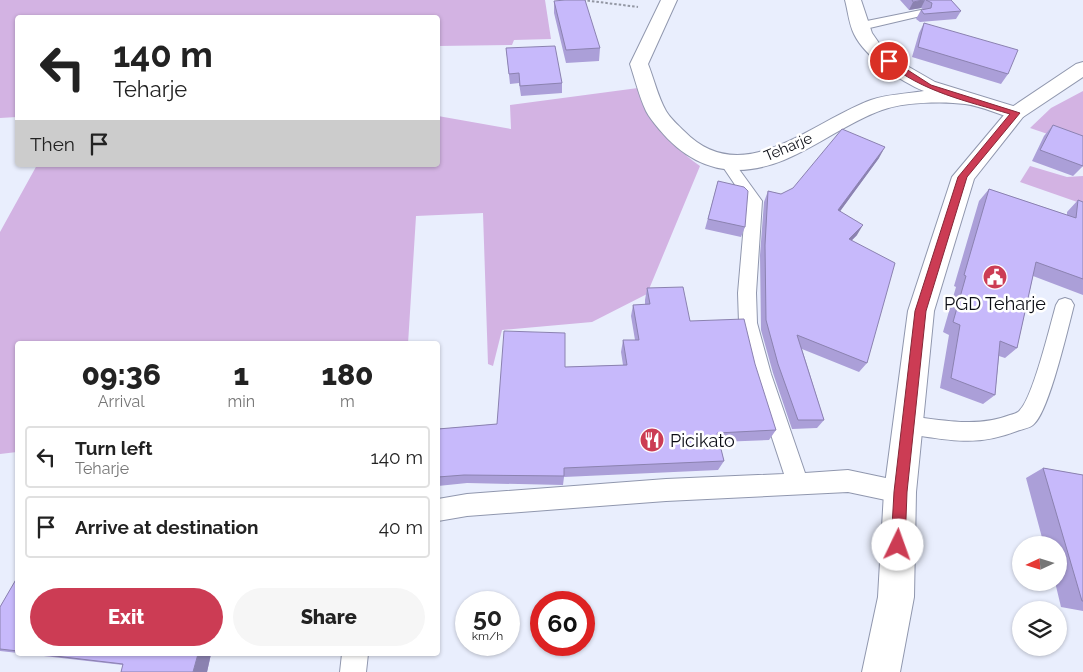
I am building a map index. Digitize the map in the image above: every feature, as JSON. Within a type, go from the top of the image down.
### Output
[{"type":"street","name":"Teharje","points":[[669,0],[639,64],[656,112],[678,138],[699,156],[728,164],[762,160],[776,155],[878,104],[929,96],[964,98]]},
{"type":"street","name":"Teharje","points":[[853,0],[863,34],[876,50],[902,71],[928,86],[1016,113]]},
{"type":"street","points":[[881,672],[896,597],[900,492],[920,311],[963,177],[1016,113],[1083,68]]},
{"type":"lane","points":[[861,26],[921,13]]},
{"type":"lane","points":[[728,164],[754,201],[747,293],[748,323],[761,374],[798,483]]},
{"type":"lane","points":[[908,425],[968,433],[1001,428],[1027,418],[1035,405],[1043,382],[1065,305]]},
{"type":"lane","points":[[440,510],[467,505],[578,497],[848,481],[900,492]]},
{"type":"lane","points":[[354,672],[355,656]]},
{"type":"path","points":[[583,0],[638,8],[641,0]]},
{"type":"shaded area","points":[[0,0],[545,0],[551,39],[514,40],[512,45],[440,46],[440,15],[15,15],[15,117],[0,118]]},
{"type":"shaded area","points":[[638,88],[663,132],[678,148],[700,166],[647,294],[592,322],[502,330],[493,366],[488,364],[483,213],[416,216],[408,341],[15,341],[15,452],[0,454],[0,232],[36,167],[440,167],[440,116],[511,129],[510,105]]},
{"type":"shaded area","points":[[1083,91],[1083,146],[1030,128],[1051,108]]},
{"type":"shaded area","points":[[1030,166],[1067,177],[1083,176],[1083,204],[1020,182]]},
{"type":"building","points":[[585,0],[600,48],[566,50],[554,1]]},
{"type":"building","points":[[926,0],[951,0],[961,11],[924,14],[921,10],[931,8],[932,3]]},
{"type":"building","points":[[924,23],[1018,50],[1008,74],[918,47]]},
{"type":"building","points":[[555,46],[562,83],[520,86],[519,73],[509,74],[506,48]]},
{"type":"building","points":[[1053,125],[1083,136],[1083,166],[1040,150]]},
{"type":"building","points":[[842,129],[885,147],[838,210],[863,225],[849,239],[895,263],[867,363],[797,335],[824,420],[798,420],[778,364],[766,320],[765,245],[768,191],[781,194],[793,188]]},
{"type":"building","points":[[718,181],[744,187],[748,191],[745,227],[708,219]]},
{"type":"building","points":[[989,189],[1076,218],[1078,200],[1083,202],[1083,279],[1036,262],[1017,348],[1000,341],[995,395],[951,378],[960,325],[953,322],[966,276],[964,275]]},
{"type":"building","points":[[683,287],[690,321],[744,319],[755,364],[776,430],[717,433],[724,461],[564,468],[564,476],[464,475],[440,477],[440,429],[497,424],[504,331],[565,333],[565,367],[627,365],[623,340],[639,340],[633,305],[650,304],[647,288]]},
{"type":"building","points":[[1043,468],[1083,475],[1083,601],[1068,553],[1068,536],[1063,536]]},
{"type":"building","points":[[15,581],[15,651],[0,649],[0,607]]},
{"type":"building","points":[[55,656],[197,656],[193,672],[121,672],[123,664]]},
{"type":"place","name":"PGD Teharje","points":[[995,277]]},
{"type":"place","name":"Picikato","points":[[652,440]]},
{"type":"route","points":[[889,61],[928,86],[1016,113],[963,177],[920,311],[900,492],[898,545]]}]
